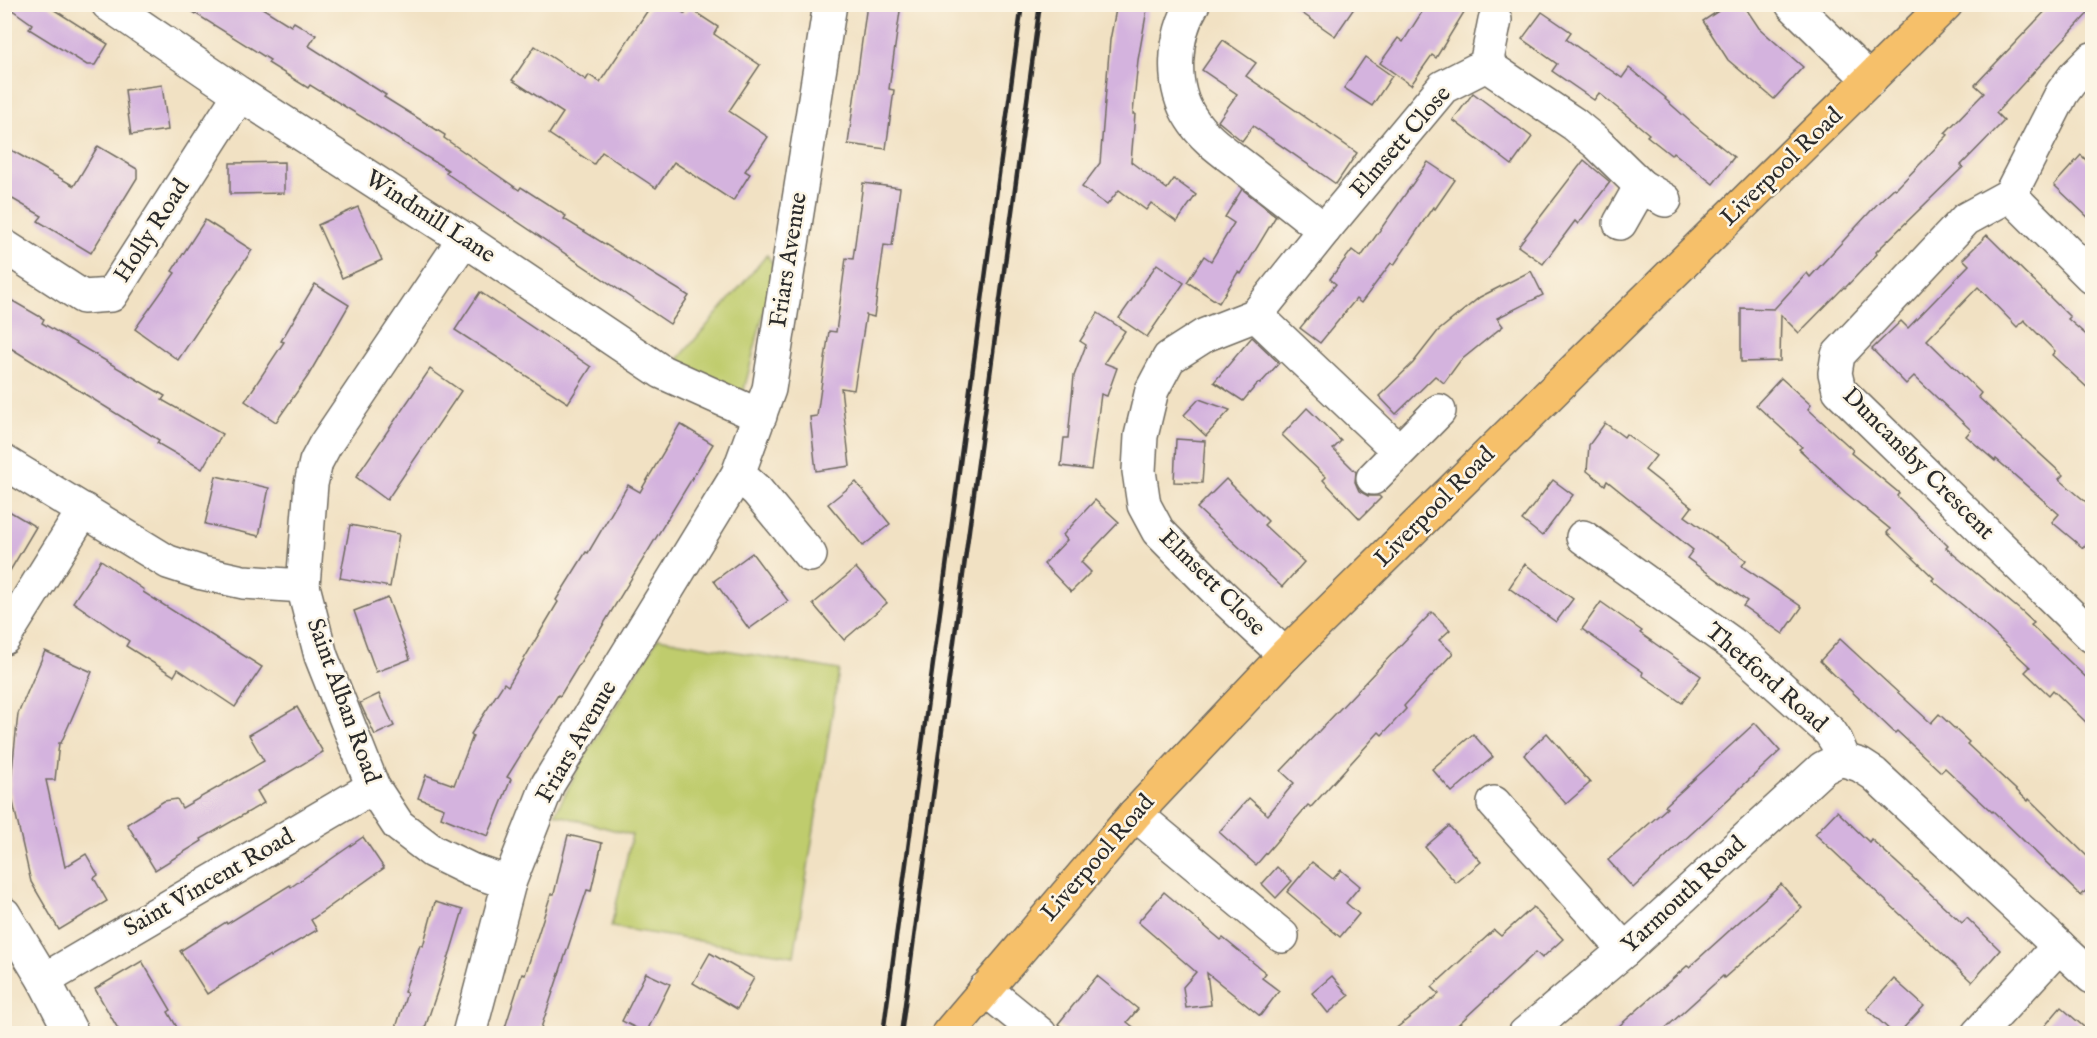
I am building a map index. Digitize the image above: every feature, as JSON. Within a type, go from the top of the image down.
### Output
[{"type":"highway","name":"Liverpool Road","points":[[948,1034],[1135,814],[1285,655],[1946,4]]},
{"type":"street","name":"Windmill Lane","points":[[108,4],[240,94],[464,239],[662,372],[760,416]]},
{"type":"street","name":"Friars Avenue","points":[[469,1034],[509,883],[548,784],[738,474],[760,416],[769,389],[830,4]]},
{"type":"street","points":[[1193,4],[1187,14],[1178,44],[1179,84],[1182,101],[1191,118],[1216,145],[1324,230]]},
{"type":"street","points":[[1792,4],[1870,80]]},
{"type":"street","points":[[1495,20],[1486,65],[1574,124],[1653,193],[1620,222]]},
{"type":"street","points":[[2092,59],[2062,93],[2010,195],[2092,277]]},
{"type":"street","name":"Elmsett Close","points":[[1285,655],[1158,531],[1144,505],[1139,471],[1141,436],[1152,390],[1169,358],[1205,335],[1256,315],[1443,87],[1486,65]]},
{"type":"street","name":"Holly Road","points":[[4,246],[83,297],[111,295],[240,94]]},
{"type":"street","name":"Duncansby Crescent","points":[[2010,195],[1966,219],[1838,355],[1835,374],[1839,390],[2092,636]]},
{"type":"street","name":"Saint Alban Road","points":[[464,239],[325,444],[316,462],[311,484],[303,586],[321,656],[373,787],[398,825],[432,851],[471,870],[509,883]]},
{"type":"street","points":[[1256,315],[1399,451]]},
{"type":"street","points":[[1374,478],[1439,411]]},
{"type":"street","points":[[4,462],[168,562],[202,573],[243,582],[303,586]]},
{"type":"street","points":[[738,474],[757,491],[809,555]]},
{"type":"street","points":[[4,638],[84,510]]},
{"type":"street","name":"Thetford Road","points":[[1584,536],[1735,646],[1830,732],[1844,760]]},
{"type":"street","points":[[1844,760],[1860,765],[1874,774],[2092,977]]},
{"type":"street","name":"Yarmouth Road","points":[[1533,1031],[1625,950],[1823,768],[1830,763],[1844,760]]},
{"type":"street","name":"Saint Vincent Road","points":[[44,980],[373,787]]},
{"type":"street","points":[[1494,803],[1625,950]]},
{"type":"street","points":[[1135,814],[1282,936]]},
{"type":"street","points":[[4,914],[44,980],[72,1034]]},
{"type":"street","points":[[1978,1034],[2059,946]]},
{"type":"street","points":[[985,989],[1040,1034]]},
{"type":"green space","points":[[767,255],[775,267],[741,402],[675,363]]},
{"type":"green space","points":[[658,638],[839,670],[794,956],[611,927],[632,835],[555,814],[584,758]]},
{"type":"building","points":[[4,4],[45,4],[108,44],[95,65],[87,65],[29,29],[32,24]]},
{"type":"building","points":[[180,4],[256,4],[291,26],[294,22],[316,35],[309,46],[445,135],[444,138],[519,190],[521,187],[566,216],[564,219],[689,296],[670,324],[446,173],[448,170],[310,85],[308,88],[268,63],[270,60]]},
{"type":"building","points":[[652,4],[670,4],[685,14],[689,8],[718,27],[714,34],[760,65],[729,111],[768,137],[745,171],[750,174],[733,201],[674,162],[656,188],[602,152],[594,164],[549,134],[563,113],[512,80],[535,46],[586,80],[589,75],[600,82]]},
{"type":"building","points":[[867,4],[901,4],[889,89],[894,90],[886,149],[848,144]]},
{"type":"building","points":[[1117,4],[1148,4],[1138,60],[1131,162],[1167,189],[1174,179],[1196,195],[1177,222],[1151,203],[1146,210],[1119,190],[1107,205],[1082,187],[1100,163],[1110,40]]},
{"type":"building","points":[[1289,4],[1357,4],[1335,36]]},
{"type":"building","points":[[1427,4],[1469,4],[1436,58],[1432,55],[1411,85],[1380,63],[1398,38],[1403,42]]},
{"type":"building","points":[[1729,4],[1743,4],[1759,28],[1803,67],[1774,99],[1728,60],[1703,21]]},
{"type":"building","points":[[2052,4],[2092,4],[2092,9],[1996,113],[2004,121],[1961,165],[1963,167],[1876,252],[1877,254],[1845,288],[1799,333],[1781,315],[1780,361],[1741,362],[1741,308],[1774,309],[1807,273],[1810,277],[1880,201],[1894,188],[1896,189],[1948,135],[1945,133],[1984,93],[1975,85]]},
{"type":"building","points":[[1542,12],[1571,32],[1566,39],[1622,78],[1629,68],[1734,157],[1713,184],[1673,152],[1671,155],[1647,136],[1649,134],[1599,93],[1594,100],[1552,71],[1557,64],[1522,39]]},
{"type":"building","points":[[1223,40],[1256,63],[1246,76],[1357,153],[1336,184],[1253,126],[1242,141],[1218,121],[1237,94],[1202,70]]},
{"type":"building","points":[[1365,57],[1392,76],[1372,106],[1344,88]]},
{"type":"building","points":[[162,85],[168,130],[131,135],[125,90]]},
{"type":"building","points":[[1473,93],[1532,137],[1512,165],[1453,120]]},
{"type":"building","points":[[4,146],[74,186],[98,146],[137,169],[137,178],[91,253],[38,221],[42,216],[4,194]]},
{"type":"building","points":[[2081,155],[2092,166],[2092,221],[2054,185]]},
{"type":"building","points":[[1584,160],[1610,182],[1578,224],[1575,221],[1543,264],[1518,246]]},
{"type":"building","points":[[284,162],[284,193],[230,194],[230,163]]},
{"type":"building","points":[[1428,162],[1455,180],[1435,209],[1433,207],[1394,265],[1391,263],[1361,303],[1356,299],[1320,343],[1300,328],[1336,284],[1330,279],[1352,250],[1361,257]]},
{"type":"building","points":[[863,183],[900,188],[892,246],[884,245],[874,317],[866,315],[854,390],[841,388],[850,466],[816,471],[810,417],[817,416],[829,331],[836,332],[846,258],[853,259]]},
{"type":"building","points":[[1242,189],[1276,216],[1241,274],[1238,272],[1219,303],[1187,282],[1204,256],[1211,261],[1234,223],[1225,217]]},
{"type":"building","points":[[358,207],[382,260],[342,278],[318,225]]},
{"type":"building","points":[[205,220],[252,250],[178,360],[135,329],[175,273],[172,271]]},
{"type":"building","points":[[1987,235],[2070,317],[2068,319],[2092,340],[2092,392],[2052,355],[2055,351],[2024,320],[2017,327],[1978,287],[1927,340],[1981,393],[1978,397],[2063,475],[2059,479],[2092,507],[2092,537],[2083,548],[2052,522],[2059,514],[1966,436],[1971,430],[1914,376],[1906,384],[1872,349],[1901,321],[1908,328],[1969,265],[1963,259]]},
{"type":"building","points":[[1157,264],[1184,283],[1147,337],[1119,318]]},
{"type":"building","points":[[1531,271],[1543,295],[1497,318],[1503,326],[1460,361],[1444,383],[1435,376],[1396,414],[1379,396],[1413,363],[1438,331],[1480,297]]},
{"type":"building","points":[[315,284],[349,305],[308,376],[276,422],[245,401],[284,342],[281,341]]},
{"type":"building","points":[[480,292],[591,367],[568,403],[455,330]]},
{"type":"building","points":[[4,296],[44,319],[42,323],[165,396],[162,400],[222,434],[202,469],[157,443],[159,440],[4,344]]},
{"type":"building","points":[[1098,313],[1125,331],[1104,363],[1117,368],[1107,396],[1101,394],[1091,470],[1061,466],[1064,438],[1068,438],[1074,376],[1086,345],[1080,341]]},
{"type":"building","points":[[1252,337],[1279,363],[1243,401],[1214,382]]},
{"type":"building","points":[[430,369],[461,391],[387,500],[356,477]]},
{"type":"building","points":[[1781,378],[1811,405],[1808,409],[1853,450],[1851,453],[1899,493],[1897,496],[1948,546],[1946,548],[2020,610],[2034,623],[2031,625],[2092,683],[2092,728],[2053,690],[2049,695],[2025,672],[2030,667],[1932,580],[1934,578],[1887,533],[1890,529],[1846,493],[1799,449],[1802,447],[1756,405]]},
{"type":"building","points":[[1199,399],[1230,410],[1206,436],[1184,415]]},
{"type":"building","points":[[1307,408],[1341,441],[1333,449],[1356,472],[1355,482],[1359,491],[1368,496],[1381,498],[1360,519],[1323,480],[1326,477],[1282,435]]},
{"type":"building","points":[[1605,423],[1624,437],[1626,434],[1656,456],[1645,470],[1692,507],[1685,516],[1746,560],[1742,566],[1802,607],[1783,634],[1743,606],[1747,601],[1687,558],[1693,550],[1607,481],[1605,485],[1587,471],[1589,445]]},
{"type":"building","points":[[680,424],[713,444],[560,696],[558,695],[507,777],[511,779],[488,836],[441,817],[444,808],[418,798],[426,775],[454,785],[473,736],[471,734],[504,683],[508,686],[558,602],[556,600],[586,552],[588,553],[628,485],[640,492]]},
{"type":"building","points":[[1176,439],[1205,441],[1202,483],[1174,482]]},
{"type":"building","points":[[216,476],[269,488],[259,536],[205,524]]},
{"type":"building","points":[[1226,479],[1268,521],[1264,525],[1304,562],[1282,587],[1197,508]]},
{"type":"building","points":[[1553,480],[1573,495],[1542,536],[1522,520]]},
{"type":"building","points":[[856,482],[890,524],[863,546],[828,504]]},
{"type":"building","points":[[1095,500],[1119,522],[1081,562],[1091,572],[1071,592],[1044,564],[1067,540],[1063,535]]},
{"type":"building","points":[[4,508],[36,527],[4,581]]},
{"type":"building","points":[[350,525],[399,534],[390,587],[340,578]]},
{"type":"building","points":[[752,553],[788,601],[749,629],[714,581]]},
{"type":"building","points":[[101,560],[144,590],[143,592],[262,667],[235,707],[178,669],[174,676],[126,646],[129,641],[73,602]]},
{"type":"building","points":[[1525,564],[1573,599],[1556,622],[1509,588]]},
{"type":"building","points":[[856,568],[887,603],[844,640],[813,604]]},
{"type":"building","points":[[388,598],[410,659],[376,672],[354,611]]},
{"type":"building","points":[[1601,602],[1701,676],[1682,703],[1582,629]]},
{"type":"building","points":[[1432,612],[1450,630],[1439,640],[1453,653],[1404,706],[1406,709],[1382,735],[1379,732],[1311,807],[1308,805],[1256,865],[1219,832],[1249,798],[1268,815],[1294,783],[1281,771]]},
{"type":"building","points":[[1840,639],[1931,723],[1939,714],[1969,742],[1967,744],[2028,801],[2029,799],[2092,861],[2092,884],[2081,896],[1993,811],[1945,768],[1941,772],[1897,731],[1895,733],[1820,661]]},
{"type":"building","points":[[45,651],[92,672],[61,743],[59,743],[55,780],[46,780],[65,867],[86,854],[98,875],[94,878],[107,901],[59,930],[31,882],[10,789],[18,714]]},
{"type":"building","points":[[379,694],[394,726],[375,735],[360,703]]},
{"type":"building","points":[[297,707],[323,752],[257,791],[264,803],[201,839],[202,841],[155,870],[127,824],[164,801],[177,799],[182,808],[264,761],[249,735]]},
{"type":"building","points":[[1755,723],[1780,751],[1633,888],[1608,860],[1667,808],[1665,806]]},
{"type":"building","points":[[1547,733],[1590,783],[1566,804],[1524,755]]},
{"type":"building","points":[[1473,734],[1493,757],[1452,792],[1432,769]]},
{"type":"building","points":[[1837,811],[1869,842],[1871,839],[1962,923],[1967,918],[2000,950],[1972,982],[1815,834]]},
{"type":"building","points":[[1449,826],[1481,862],[1456,883],[1425,847]]},
{"type":"building","points":[[568,835],[602,843],[591,891],[587,890],[539,1034],[503,1034],[551,894],[554,894]]},
{"type":"building","points":[[363,837],[384,868],[311,920],[317,930],[271,957],[270,955],[207,994],[180,951],[290,885],[291,887]]},
{"type":"building","points":[[1312,862],[1333,879],[1341,870],[1360,886],[1346,903],[1359,914],[1340,937],[1287,892]]},
{"type":"building","points":[[1277,867],[1292,881],[1276,898],[1262,884]]},
{"type":"building","points":[[1781,884],[1802,908],[1724,978],[1723,976],[1659,1034],[1610,1034],[1687,966],[1689,967]]},
{"type":"building","points":[[1164,892],[1221,940],[1223,938],[1266,973],[1262,978],[1279,991],[1260,1016],[1207,973],[1211,1005],[1186,1008],[1183,987],[1196,972],[1138,922]]},
{"type":"building","points":[[435,902],[463,910],[451,950],[423,1034],[394,1034],[407,993],[404,992],[420,945],[423,946]]},
{"type":"building","points":[[1533,907],[1563,939],[1542,958],[1536,952],[1448,1034],[1389,1034],[1439,994],[1432,987],[1494,930],[1501,936]]},
{"type":"building","points":[[710,953],[754,978],[737,1009],[693,983]]},
{"type":"building","points":[[142,961],[171,1010],[168,1012],[181,1034],[121,1034],[95,989]]},
{"type":"building","points":[[646,973],[670,984],[646,1033],[622,1021]]},
{"type":"building","points":[[1097,976],[1138,1009],[1127,1022],[1142,1034],[1070,1034],[1058,1024]]},
{"type":"building","points":[[1332,976],[1349,996],[1328,1013],[1312,993]]},
{"type":"building","points":[[1894,979],[1924,1006],[1898,1034],[1894,1034],[1867,1009]]},
{"type":"building","points":[[2061,1007],[2092,1034],[2038,1034]]},
{"type":"railway","points":[[883,1034],[1022,4]]},
{"type":"railway","points":[[901,1034],[1040,4]]}]
